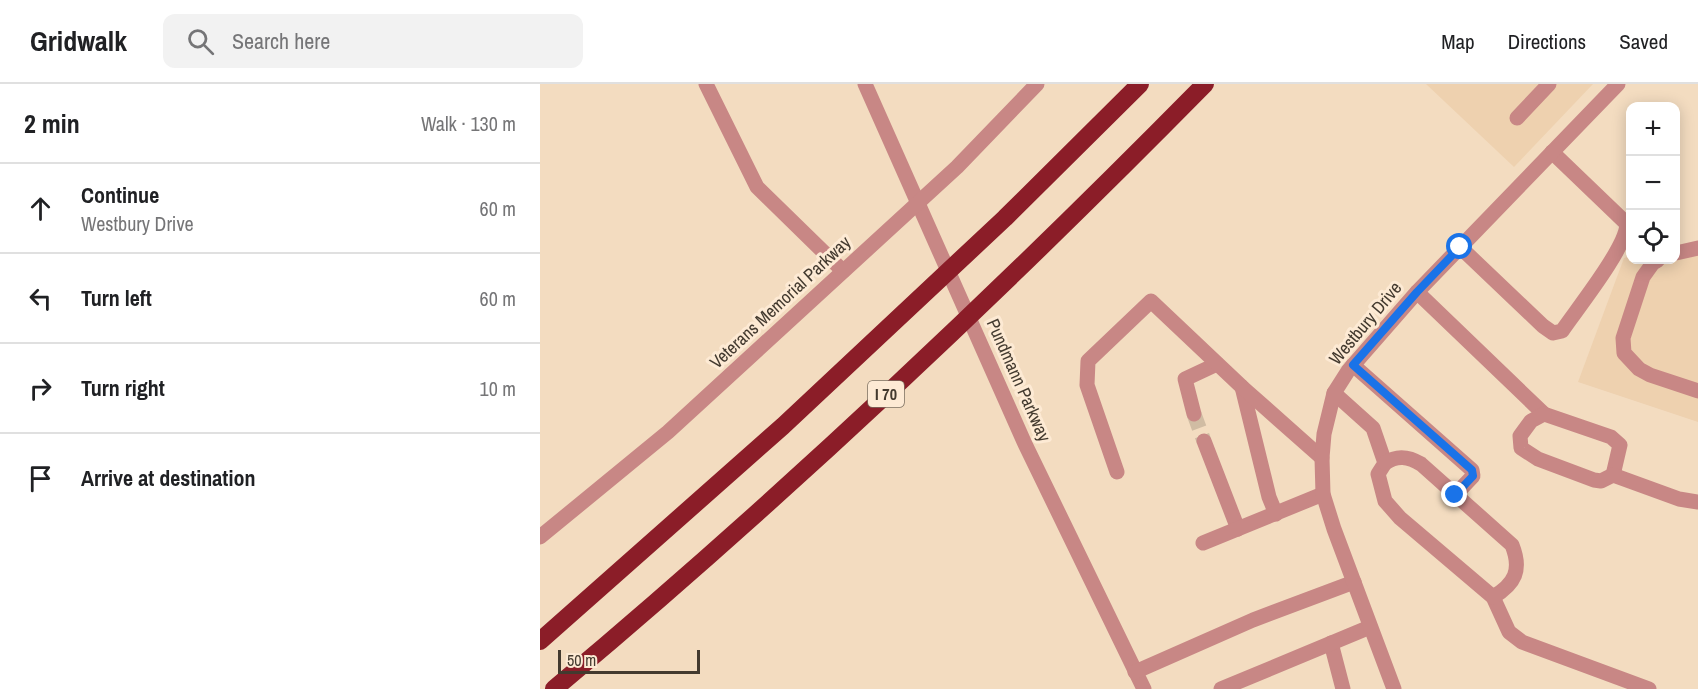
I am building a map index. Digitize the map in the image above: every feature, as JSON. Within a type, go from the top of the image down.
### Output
[{"type":"highway","name":"I 70","points":[[540,641],[792,418],[997,226],[1140,84]]},
{"type":"highway","name":"I 70","points":[[554,689],[698,564],[932,352],[1205,84]]},
{"type":"street","points":[[706,84],[757,187],[843,271]]},
{"type":"street","name":"Pundmann Parkway","points":[[865,84],[1025,444],[1144,689]]},
{"type":"street","name":"Veterans Memorial Parkway","points":[[540,537],[668,432],[957,167],[1037,84]]},
{"type":"street","points":[[1517,118],[1549,84]]},
{"type":"street","name":"Westbury Drive","points":[[1394,689],[1323,494],[1324,434],[1334,393],[1353,365],[1417,292],[1618,84]]},
{"type":"street","points":[[1460,247],[1543,326],[1553,333],[1562,332],[1612,259],[1627,232],[1627,224],[1552,152]]},
{"type":"street","points":[[1680,252],[1698,248]]},
{"type":"street","points":[[1652,264],[1643,277],[1623,338],[1624,353],[1639,369],[1698,392]]},
{"type":"street","points":[[1417,292],[1544,414],[1611,437],[1620,445],[1613,475]]},
{"type":"street","points":[[1117,472],[1087,385],[1088,361],[1151,301],[1242,387],[1322,458]]},
{"type":"street","points":[[1194,414],[1185,379],[1217,364]]},
{"type":"street","points":[[1353,365],[1472,470],[1473,476],[1455,495]]},
{"type":"street","points":[[1242,387],[1269,497],[1276,514]]},
{"type":"street","points":[[1334,393],[1373,428],[1384,463]]},
{"type":"street","points":[[1544,414],[1531,421],[1520,436],[1521,448],[1538,459],[1594,480],[1601,481],[1613,475],[1679,499],[1698,502]]},
{"type":"street","points":[[1204,441],[1238,529]]},
{"type":"street","points":[[1493,597],[1506,589],[1514,579],[1517,568],[1512,545],[1421,464],[1413,459],[1396,458],[1384,463],[1378,474],[1384,501],[1400,518],[1493,597],[1509,632],[1522,642],[1649,689]]},
{"type":"street","points":[[1203,543],[1323,494]]},
{"type":"street","points":[[1135,672],[1253,620],[1354,582]]},
{"type":"street","points":[[1221,689],[1371,627]]},
{"type":"street","points":[[1331,643],[1343,689]]},
{"type":"shaded area","points":[[1426,84],[1593,84],[1514,167]]},
{"type":"shaded area","points":[[1680,246],[1698,253],[1698,422],[1578,382],[1626,257],[1626,264],[1680,264]]},
{"type":"tunnel","points":[[1194,414],[1204,441]]},
{"type":"route","points":[[1455,495],[1473,476],[1472,470],[1353,365],[1460,247]]}]
